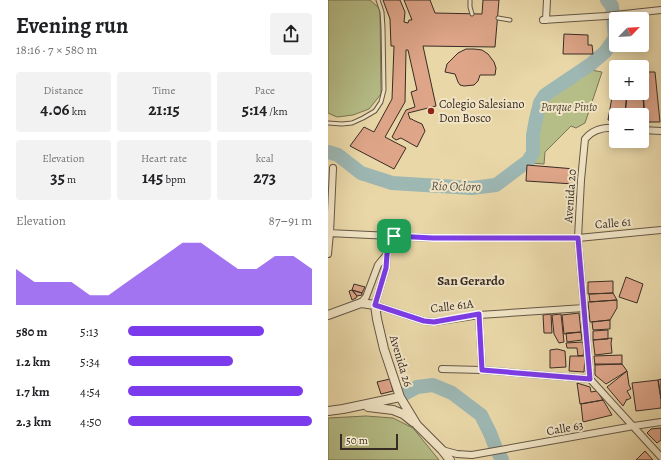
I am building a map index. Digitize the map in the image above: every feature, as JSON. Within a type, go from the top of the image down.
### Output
[{"type":"street","points":[[547,0],[544,20],[606,16],[661,10]]},
{"type":"street","name":"Avenida 20","points":[[590,379],[578,238],[581,180],[585,139],[589,134],[602,128],[609,127]]},
{"type":"street","points":[[649,130],[661,131]]},
{"type":"street","points":[[328,254],[333,168]]},
{"type":"street","name":"Calle 61","points":[[329,233],[433,238],[578,238],[661,230]]},
{"type":"street","name":"Avenida 26","points":[[394,236],[387,254],[386,268],[375,305],[384,349],[400,398],[417,424],[450,460]]},
{"type":"street","name":"Avenida 26","points":[[361,303],[366,297],[378,265],[387,254]]},
{"type":"street","name":"Calle 61A","points":[[328,315],[361,303],[375,305],[424,321],[434,322],[479,314],[584,308]]},
{"type":"street","points":[[479,314],[482,370]]},
{"type":"street","points":[[442,369],[482,370],[590,379],[661,457]]},
{"type":"street","points":[[328,411],[400,398]]},
{"type":"street","points":[[360,406],[393,410],[403,414],[417,424]]},
{"type":"street","name":"Calle 63","points":[[442,450],[473,458],[661,422]]},
{"type":"lane","points":[[328,123],[352,123],[375,111],[382,102],[384,90],[384,36],[382,12],[378,0]]},
{"type":"lane","points":[[470,0],[472,14]]},
{"type":"lane","points":[[498,18],[510,20]]},
{"type":"green space","points":[[328,0],[370,0],[380,9],[381,94],[369,109],[353,115],[337,117],[328,113]]},
{"type":"green space","name":"Parque Pinto","points":[[591,70],[602,72],[585,123],[576,128],[571,126],[545,152],[544,164],[531,163],[536,154],[538,124],[543,106],[548,98]]},
{"type":"green space","points":[[366,416],[393,418],[413,428],[439,460],[328,460],[328,418]]},
{"type":"building","points":[[383,0],[400,0],[405,12],[404,22],[408,23],[409,20],[412,20],[404,0],[430,0],[435,13],[482,14],[483,0],[499,0],[495,47],[423,46],[436,106],[408,113],[410,119],[422,124],[425,131],[417,147],[401,138],[396,140],[392,137],[406,110],[415,107],[411,92],[417,90],[408,50],[406,50],[405,102],[385,137],[406,148],[394,169],[350,146],[364,127],[374,132],[392,99],[394,46],[391,46],[390,19]]},
{"type":"building","points":[[564,34],[588,35],[588,45],[592,45],[593,54],[563,54]]},
{"type":"building","points":[[466,49],[482,50],[488,54],[494,62],[496,68],[495,75],[480,75],[478,81],[474,85],[464,86],[460,85],[455,74],[445,72],[447,64],[458,53]]},
{"type":"building","points":[[649,72],[655,72],[660,122],[649,122],[649,108],[644,108],[644,100],[649,100]]},
{"type":"building","points":[[611,100],[626,100],[626,108],[610,108]]},
{"type":"building","points":[[626,100],[643,100],[644,108],[626,108]]},
{"type":"building","points":[[527,165],[575,169],[574,184],[526,181]]},
{"type":"building","points":[[626,277],[643,284],[637,303],[619,297]]},
{"type":"building","points":[[613,281],[613,293],[588,294],[588,282]]},
{"type":"building","points":[[354,284],[365,287],[362,293],[352,290]]},
{"type":"building","points":[[352,290],[357,296],[352,300],[349,291]]},
{"type":"building","points":[[352,290],[362,293],[362,295],[357,296]]},
{"type":"building","points":[[613,293],[617,300],[590,302],[589,294]]},
{"type":"building","points":[[617,300],[617,308],[610,320],[590,322],[588,302]]},
{"type":"building","points":[[579,313],[581,332],[564,334],[562,315]]},
{"type":"building","points":[[551,314],[552,333],[544,333],[543,315]]},
{"type":"building","points":[[561,314],[564,342],[559,343],[554,334],[552,315]]},
{"type":"building","points":[[610,320],[610,329],[593,330],[592,322]]},
{"type":"building","points":[[608,330],[608,339],[593,340],[593,331]]},
{"type":"building","points":[[581,332],[582,340],[567,342],[566,333]]},
{"type":"building","points":[[612,338],[612,353],[595,355],[593,340]]},
{"type":"building","points":[[583,342],[584,355],[578,356],[577,348],[567,348],[566,343]]},
{"type":"building","points":[[557,349],[565,351],[566,367],[550,368],[550,350]]},
{"type":"building","points":[[622,355],[622,364],[595,365],[594,356]]},
{"type":"building","points":[[570,356],[585,356],[584,372],[569,371]]},
{"type":"building","points":[[595,364],[622,364],[627,371],[606,384],[595,375]]},
{"type":"building","points":[[627,371],[631,389],[627,391],[631,398],[627,399],[623,406],[607,387]]},
{"type":"building","points":[[390,379],[393,391],[381,394],[377,382]]},
{"type":"building","points":[[661,379],[661,399],[658,380]]},
{"type":"building","points":[[658,380],[661,408],[636,411],[632,383]]},
{"type":"building","points":[[577,383],[590,387],[591,392],[597,391],[603,400],[580,404]]},
{"type":"building","points":[[603,400],[612,415],[583,422],[581,404]]},
{"type":"building","points":[[661,428],[661,440],[657,443],[647,433],[651,429]]},
{"type":"building","points":[[645,451],[653,460],[636,460]]},
{"type":"waterway","name":"Río Ocloro","points":[[328,152],[338,155],[361,173],[392,183],[472,188],[496,185],[528,161],[533,153],[533,135],[536,119],[540,103],[545,95],[591,64],[605,52],[615,38],[612,6],[607,0]]},
{"type":"waterway","name":"Río Ocloro","points":[[404,394],[417,387],[433,385],[452,393],[481,415],[495,446]]},
{"type":"waterway","name":"Río Ocloro","points":[[499,454],[502,460]]},
{"type":"place","name":"Colegio Salesiano Don Bosco","points":[[431,111]]},
{"type":"district","name":"San Gerardo","points":[[471,280]]},
{"type":"route","points":[[394,236],[433,238],[578,238],[590,379],[482,370],[479,314],[434,322],[424,321],[375,305],[386,268],[387,254],[394,236]]}]
